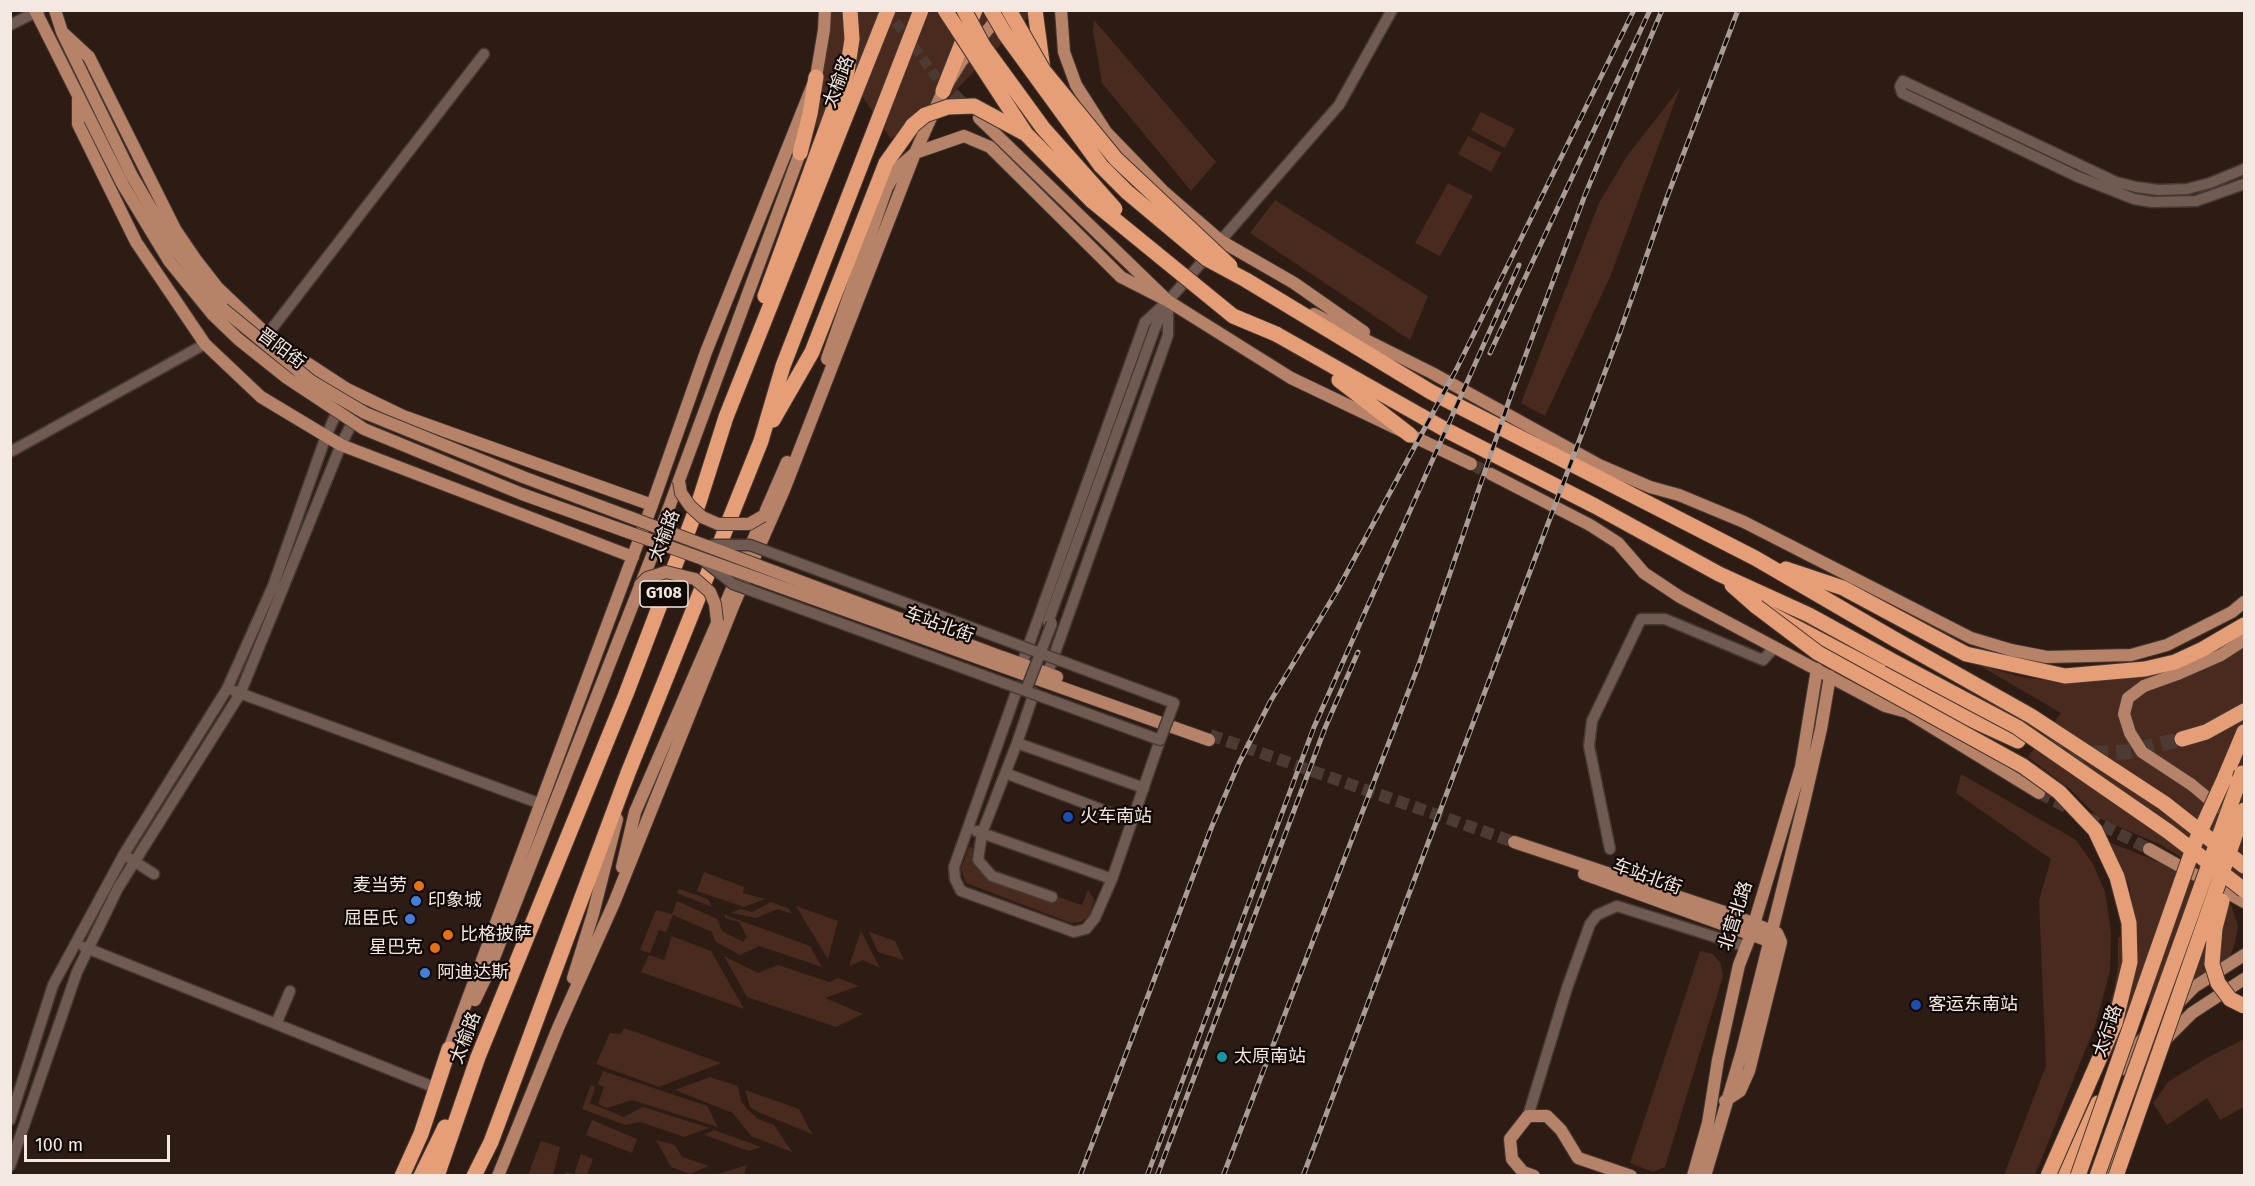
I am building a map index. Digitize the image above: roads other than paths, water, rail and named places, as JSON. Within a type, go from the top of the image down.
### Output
[{"type":"highway","points":[[726,417],[776,263],[847,72],[852,39],[850,10]]},
{"type":"highway","name":"太榆路","points":[[437,1176],[478,1057],[626,694],[699,502],[726,417],[888,10]]},
{"type":"highway","name":"G108","points":[[474,1176],[491,1142],[628,773],[761,441],[783,366],[921,10]]},
{"type":"highway","points":[[945,10],[1026,134],[1092,201],[1233,316],[1276,334],[1437,426],[1596,506],[1719,574],[1809,615],[2017,727],[2169,832],[2244,899]]},
{"type":"highway","points":[[964,10],[984,47],[1043,128],[1112,206],[1198,277],[1379,409],[1410,435]]},
{"type":"highway","points":[[943,91],[975,10]]},
{"type":"highway","points":[[991,10],[1005,34],[1101,166],[1127,192],[1207,259],[1246,280],[1431,392],[1755,558],[2041,722],[2164,803],[2244,866]]},
{"type":"highway","points":[[1009,10],[1043,70],[1116,159],[1246,280]]},
{"type":"highway","points":[[1035,10],[1043,70]]},
{"type":"highway","points":[[800,153],[816,77]]},
{"type":"highway","points":[[761,441],[812,352],[886,163],[913,125],[926,115],[948,107],[974,106],[1026,134]]},
{"type":"highway","points":[[1755,558],[1843,588],[1966,654],[2065,676],[2145,669],[2175,662],[2244,625]]},
{"type":"highway","points":[[1719,574],[1757,607],[1818,653],[2023,766],[2059,792],[2096,830],[2117,877],[2129,923],[2130,962],[2115,1023],[2048,1176]]},
{"type":"highway","points":[[1757,607],[1970,719],[2018,741]]},
{"type":"highway","points":[[2182,739],[2206,732],[2244,711]]},
{"type":"highway","name":"太行路","points":[[2078,1176],[2195,843],[2244,732]]},
{"type":"highway","points":[[2097,1176],[2244,767]]},
{"type":"highway","points":[[2244,810],[2240,843],[2215,928],[2212,964],[2218,983],[2230,999],[2244,1006]]},
{"type":"highway","points":[[2116,1176],[2241,828]]},
{"type":"highway","points":[[410,1176],[421,1134],[449,1049]]},
{"type":"highway","points":[[421,1176],[478,1057]]},
{"type":"highway","points":[[2065,1176],[2120,1057]]},
{"type":"highway","points":[[402,1176],[421,1134]]},
{"type":"main road","name":"晋阳街","points":[[55,10],[62,32],[132,176],[175,249],[218,312]]},
{"type":"main road","points":[[449,1049],[633,557],[706,352],[816,77],[825,30],[825,10]]},
{"type":"main road","points":[[498,1176],[558,1028],[614,903],[734,604],[784,490],[915,153],[943,91],[961,62],[1004,10]]},
{"type":"main road","points":[[1061,10],[1064,52],[1076,85],[1087,105],[1106,132],[1163,191],[1224,237],[1396,355]]},
{"type":"main road","name":"晋阳街","points":[[37,11],[78,99],[123,184],[169,261],[218,312],[311,381],[365,413],[659,536]]},
{"type":"main road","points":[[62,32],[89,57],[175,229],[217,287],[267,335],[347,389],[403,417],[652,505]]},
{"type":"main road","points":[[78,99],[78,124],[136,242],[205,344],[261,397],[341,445],[633,557]]},
{"type":"main road","points":[[979,118],[1168,302]]},
{"type":"main road","points":[[614,903],[635,812],[807,416],[887,187],[900,166],[915,153],[964,136],[990,147],[1121,277],[1168,302],[1291,378],[1471,464]]},
{"type":"main road","points":[[449,1049],[488,973],[572,759],[659,536],[800,153]]},
{"type":"main road","points":[[1246,280],[1396,355],[1599,465],[1650,487],[1679,495],[1744,522],[1971,638],[2011,650],[2047,657],[2131,655],[2167,645],[2243,604]]},
{"type":"main road","points":[[1491,474],[1590,525],[1618,543],[1644,573],[1680,597],[1885,706],[1907,712],[2039,793]]},
{"type":"main road","points":[[679,481],[681,493],[690,506],[702,517],[718,524],[749,524],[763,516]]},
{"type":"main road","points":[[659,536],[705,545],[741,566]]},
{"type":"main road","points":[[659,536],[700,558],[741,566],[1210,738]]},
{"type":"main road","points":[[640,585],[647,578],[666,572],[695,579],[710,592],[715,604],[717,621]]},
{"type":"main road","points":[[2241,828],[2192,785],[2142,752],[2130,733],[2124,714],[2128,698],[2144,686],[2191,669],[2244,640]]},
{"type":"main road","name":"北营北路","points":[[1693,1176],[1708,1123],[1718,1060],[1739,965],[1753,929],[1795,789],[1817,669]]},
{"type":"main road","name":"北营北路","points":[[1705,1176],[1725,1101],[1742,1051],[1812,773],[1830,676]]},
{"type":"main road","points":[[558,1028],[593,914],[628,773]]},
{"type":"main road","name":"车站北街","points":[[1514,844],[1770,936]]},
{"type":"main road","points":[[2149,849],[2244,899]]},
{"type":"main road","points":[[1725,1101],[1740,1091],[1749,1071],[1781,942],[1777,933],[1770,936]]},
{"type":"main road","points":[[1739,965],[1752,954],[1759,958],[1762,970]]},
{"type":"main road","points":[[2073,1176],[2131,1051],[2194,987],[2244,955]]},
{"type":"main road","points":[[2106,1176],[2132,1093],[2153,1052],[2192,1013],[2244,979]]},
{"type":"main road","points":[[1534,1176],[1523,1172],[1512,1159],[1510,1139],[1528,1116],[1547,1116],[1561,1130],[1578,1158],[1631,1176]]},
{"type":"main road","points":[[480,1176],[491,1142]]},
{"type":"street","points":[[705,545],[750,545],[1038,653],[1174,704],[1112,879],[1091,925],[1074,932],[962,891],[955,879],[954,867],[1023,692],[1024,670],[1145,322],[1168,302],[1339,105],[1392,10]]},
{"type":"street","points":[[10,25],[37,11]]},
{"type":"street","points":[[267,335],[484,54]]},
{"type":"street","points":[[2244,168],[2210,183],[2187,189],[2159,190],[2136,187],[2116,182],[1903,81],[1900,86],[1902,93],[2076,176],[2134,199],[2152,202],[2196,201],[2244,184]]},
{"type":"street","points":[[1024,670],[1038,653],[1155,328],[1168,302]]},
{"type":"street","points":[[1046,678],[1168,335],[1168,302]]},
{"type":"street","points":[[10,452],[205,344]]},
{"type":"street","points":[[10,1120],[53,985],[124,854],[227,688],[273,586],[326,436],[347,389]]},
{"type":"street","points":[[10,1166],[73,983],[118,888],[240,694],[341,445],[364,399]]},
{"type":"street","points":[[700,558],[733,584],[1159,745]]},
{"type":"street","points":[[1610,849],[1589,746],[1592,721],[1641,619],[1665,619],[1762,660],[1775,647]]},
{"type":"street","points":[[227,688],[541,804]]},
{"type":"street","points":[[1023,692],[1029,705],[977,848],[978,860],[983,869],[992,876],[1052,897]]},
{"type":"street","points":[[1017,743],[1144,788]]},
{"type":"street","points":[[1005,773],[1132,821]]},
{"type":"street","points":[[968,827],[1112,879]]},
{"type":"street","points":[[124,854],[154,874]]},
{"type":"street","points":[[1528,1116],[1567,988],[1590,924],[1597,915],[1617,906],[1747,947]]},
{"type":"street","points":[[76,943],[436,1088]]},
{"type":"street","points":[[276,1024],[290,991]]},
{"type":"tunnel","points":[[887,10],[939,81]]},
{"type":"tunnel","points":[[940,81],[969,109]]},
{"type":"tunnel","points":[[1471,464],[1491,474]]},
{"type":"tunnel","points":[[1210,735],[1514,842]]},
{"type":"tunnel","points":[[2048,747],[2077,754],[2127,752],[2182,739]]},
{"type":"tunnel","points":[[2039,793],[2149,849]]},
{"type":"railway","points":[[1080,1176],[1212,826],[1239,763],[1270,702],[1338,589],[1456,370],[1634,10]]},
{"type":"railway","points":[[1490,353],[1650,10]]},
{"type":"railway","points":[[1223,1176],[1419,664],[1512,392],[1585,195],[1662,10]]},
{"type":"railway","points":[[1303,1176],[1620,332],[1666,200],[1738,10]]},
{"type":"railway","points":[[1147,1176],[1314,727],[1519,265]]},
{"type":"railway","points":[[1157,1176],[1325,728],[1358,652]]},
{"type":"place","name":"火车南站","points":[[1068,817]]},
{"type":"place","name":"麦当劳","points":[[419,886]]},
{"type":"place","name":"印象城","points":[[416,901]]},
{"type":"place","name":"屈臣氏","points":[[410,919]]},
{"type":"place","name":"比格披萨","points":[[448,935]]},
{"type":"place","name":"星巴克","points":[[435,948]]},
{"type":"place","name":"阿迪达斯","points":[[425,973]]},
{"type":"place","name":"客运东南站","points":[[1916,1005]]},
{"type":"place","name":"太原南站","points":[[1222,1057]]}]
